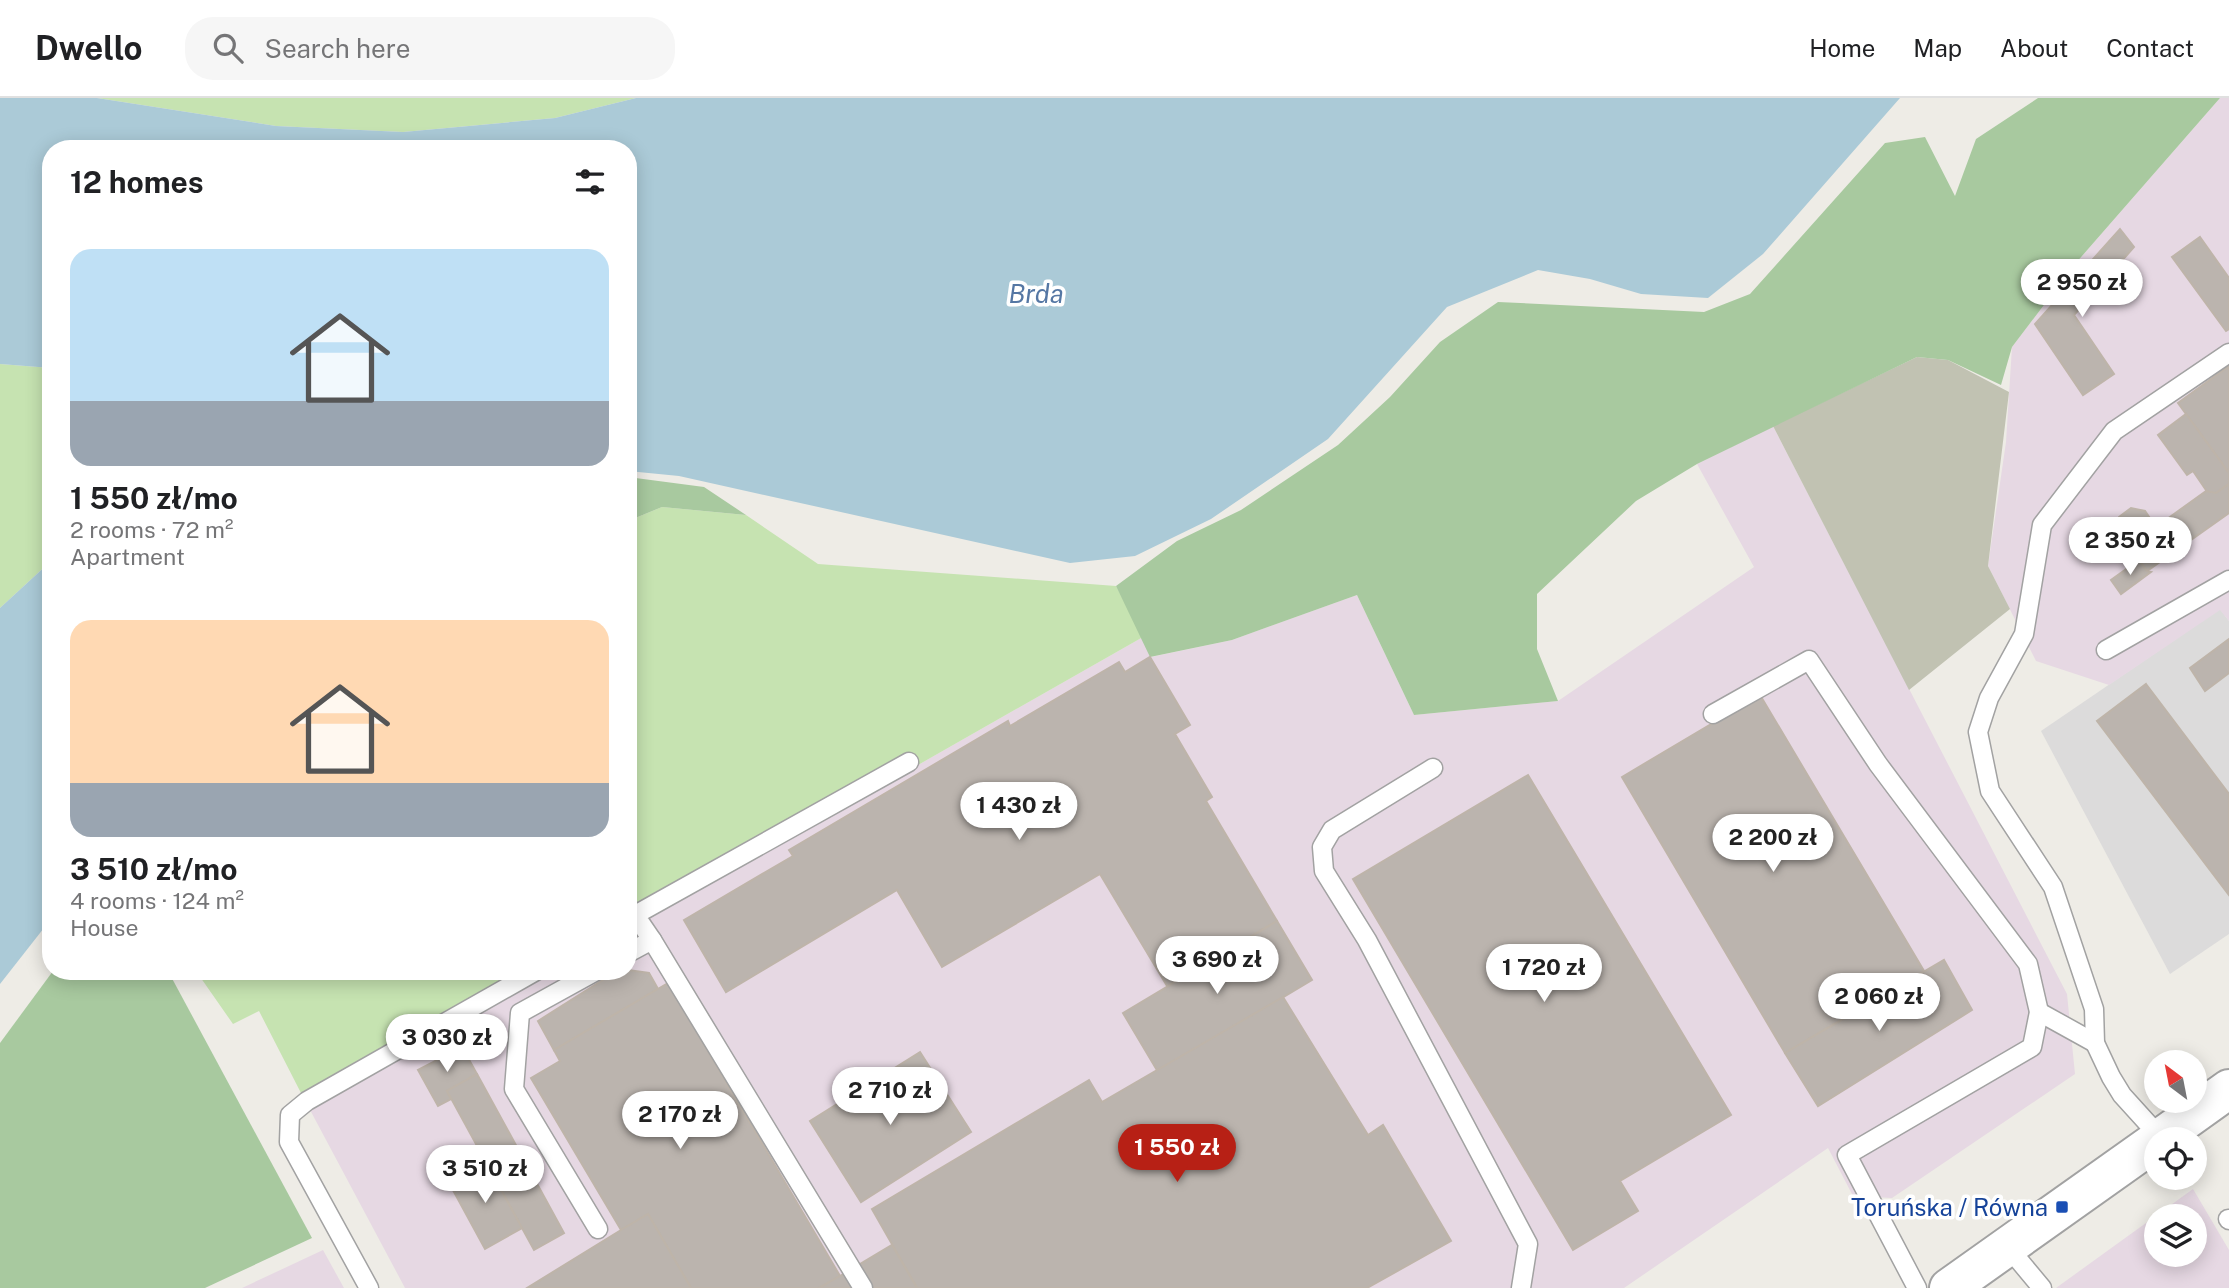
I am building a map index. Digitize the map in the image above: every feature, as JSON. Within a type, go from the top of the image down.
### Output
[{"type":"street","points":[[2176,1127],[2229,1089]]},
{"type":"street","points":[[1949,1288],[2144,1150]]},
{"type":"lane","points":[[2149,1127],[2122,1095],[2095,1043],[2094,1009],[2053,887],[1990,791],[1978,732],[1989,698],[2024,634],[2042,525],[2114,431],[2229,353]]},
{"type":"lane","points":[[2106,650],[2229,580]]},
{"type":"lane","points":[[1713,714],[1809,660],[1878,764],[2028,964],[2039,1012],[2032,1047],[1847,1155],[1917,1288]]},
{"type":"lane","points":[[637,909],[909,762]]},
{"type":"lane","points":[[1433,768],[1332,830],[1322,847],[1324,871],[1367,940],[1528,1244],[1521,1288]]},
{"type":"lane","points":[[637,920],[652,940],[863,1288]]},
{"type":"lane","points":[[637,948],[652,940]]},
{"type":"lane","points":[[369,1288],[289,1142],[289,1115],[307,1101],[520,980]]},
{"type":"lane","points":[[580,980],[520,1013],[514,1089],[598,1229]]},
{"type":"lane","points":[[2039,1012],[2095,1043]]},
{"type":"lane","points":[[2007,1246],[2042,1288]]},
{"type":"shaded area","points":[[2220,98],[2229,98],[2229,621],[2220,610],[2109,685],[2036,661],[1988,566],[2006,442],[2012,347],[2075,264]]},
{"type":"shaded area","points":[[1917,357],[1948,360],[2009,392],[1988,566],[2010,609],[1909,690],[1773,426]]},
{"type":"shaded area","points":[[1773,426],[2067,994],[2075,1074],[1892,1198],[1853,1196],[1828,1148],[1624,1288],[405,1288],[309,1108],[539,980],[637,980],[637,925],[1143,637],[1151,657],[1232,640],[1357,595],[1414,715],[1558,701],[1754,567],[1697,464]]},
{"type":"shaded area","points":[[2220,609],[2229,621],[2229,934],[2170,974],[2041,731]]},
{"type":"shaded area","points":[[2192,1190],[2202,1204],[2172,1204]]},
{"type":"shaded area","points":[[2207,1213],[2229,1250],[2229,1288],[2056,1288],[2144,1224],[2144,1267],[2207,1267]]},
{"type":"shaded area","points":[[323,1250],[344,1288],[242,1288]]},
{"type":"green space","points":[[97,98],[636,98],[555,118],[403,132],[276,126]]},
{"type":"green space","points":[[2038,98],[2220,98],[2075,264],[2012,347],[2001,385],[1948,360],[1917,357],[1697,464],[1636,501],[1537,594],[1537,649],[1558,701],[1414,715],[1357,595],[1232,640],[1150,657],[1116,586],[1177,541],[1241,510],[1338,445],[1390,397],[1440,342],[1498,302],[1704,312],[1750,294],[1885,143],[1925,137],[1955,196],[1976,139]]},
{"type":"green space","points":[[0,364],[42,367],[42,569],[0,608]]},
{"type":"green space","points":[[637,478],[704,487],[746,515],[662,507],[637,517]]},
{"type":"green space","points":[[662,507],[746,515],[818,564],[1116,586],[1143,637],[637,925],[637,517]]},
{"type":"green space","points":[[46,980],[173,980],[312,1238],[205,1288],[0,1288],[0,1043]]},
{"type":"green space","points":[[202,980],[502,980],[301,1093],[259,1011],[233,1024]]},
{"type":"water","name":"Brda","points":[[0,98],[97,98],[276,126],[403,132],[555,118],[636,98],[1900,98],[1763,254],[1708,298],[1641,294],[1590,279],[1538,270],[1447,307],[1328,439],[1211,519],[1135,556],[1070,563],[679,476],[637,472],[637,140],[42,140],[42,367],[0,364]]},
{"type":"water","points":[[42,569],[42,930],[0,984],[0,608]]},
{"type":"building","points":[[2120,229],[2134,247],[2074,315],[2114,374],[2083,395],[2035,324]]},
{"type":"building","points":[[2200,237],[2229,278],[2229,329],[2226,331],[2172,257]]},
{"type":"building","points":[[2229,366],[2229,473],[2178,403]]},
{"type":"building","points":[[2186,414],[2229,473],[2229,484],[2216,493],[2208,493],[2193,471],[2187,475],[2158,435]]},
{"type":"building","points":[[2229,484],[2229,513],[2147,571],[2118,531],[2119,517],[2131,508],[2145,511],[2156,527],[2206,491],[2216,493]]},
{"type":"building","points":[[2139,560],[2147,571],[2151,572],[2121,594],[2111,580]]},
{"type":"building","points":[[2229,639],[2229,673],[2205,691],[2190,668]]},
{"type":"building","points":[[1150,657],[1190,725],[1175,734],[1212,797],[1206,801],[1277,921],[1167,986],[1100,874],[942,967],[897,890],[726,992],[684,920],[793,856],[789,850],[1008,721],[1010,726],[1119,662],[1125,672]]},
{"type":"building","points":[[2146,684],[2229,794],[2229,895],[2097,721]]},
{"type":"building","points":[[1760,695],[1924,971],[1785,1053],[1622,777]]},
{"type":"building","points":[[1528,775],[1731,1115],[1620,1181],[1638,1211],[1573,1250],[1353,879]]},
{"type":"building","points":[[1277,921],[1312,980],[1158,1072],[1123,1013]]},
{"type":"building","points":[[1944,960],[1972,1010],[1818,1106],[1785,1053]]},
{"type":"building","points":[[637,971],[649,973],[658,989],[554,1050],[538,1021],[603,980],[637,980]]},
{"type":"building","points":[[668,983],[840,1276],[819,1288],[691,1288],[648,1214],[621,1230],[531,1078],[560,1061],[554,1050]]},
{"type":"building","points":[[1283,997],[1368,1135],[1383,1125],[1451,1241],[1367,1288],[917,1288],[872,1209],[1089,1080],[1102,1102]]},
{"type":"building","points":[[462,1047],[477,1074],[447,1091],[451,1099],[438,1106],[418,1070]]},
{"type":"building","points":[[920,1052],[971,1132],[861,1202],[810,1121]]},
{"type":"building","points":[[477,1074],[564,1233],[534,1250],[447,1091]]},
{"type":"building","points":[[485,1161],[522,1228],[485,1249],[448,1181]]},
{"type":"building","points":[[648,1214],[691,1288],[527,1288],[621,1230]]},
{"type":"building","points":[[892,1245],[917,1288],[819,1288],[840,1276]]},
{"type":"place","name":"Toruńska / Równa","points":[[2062,1207]]}]
